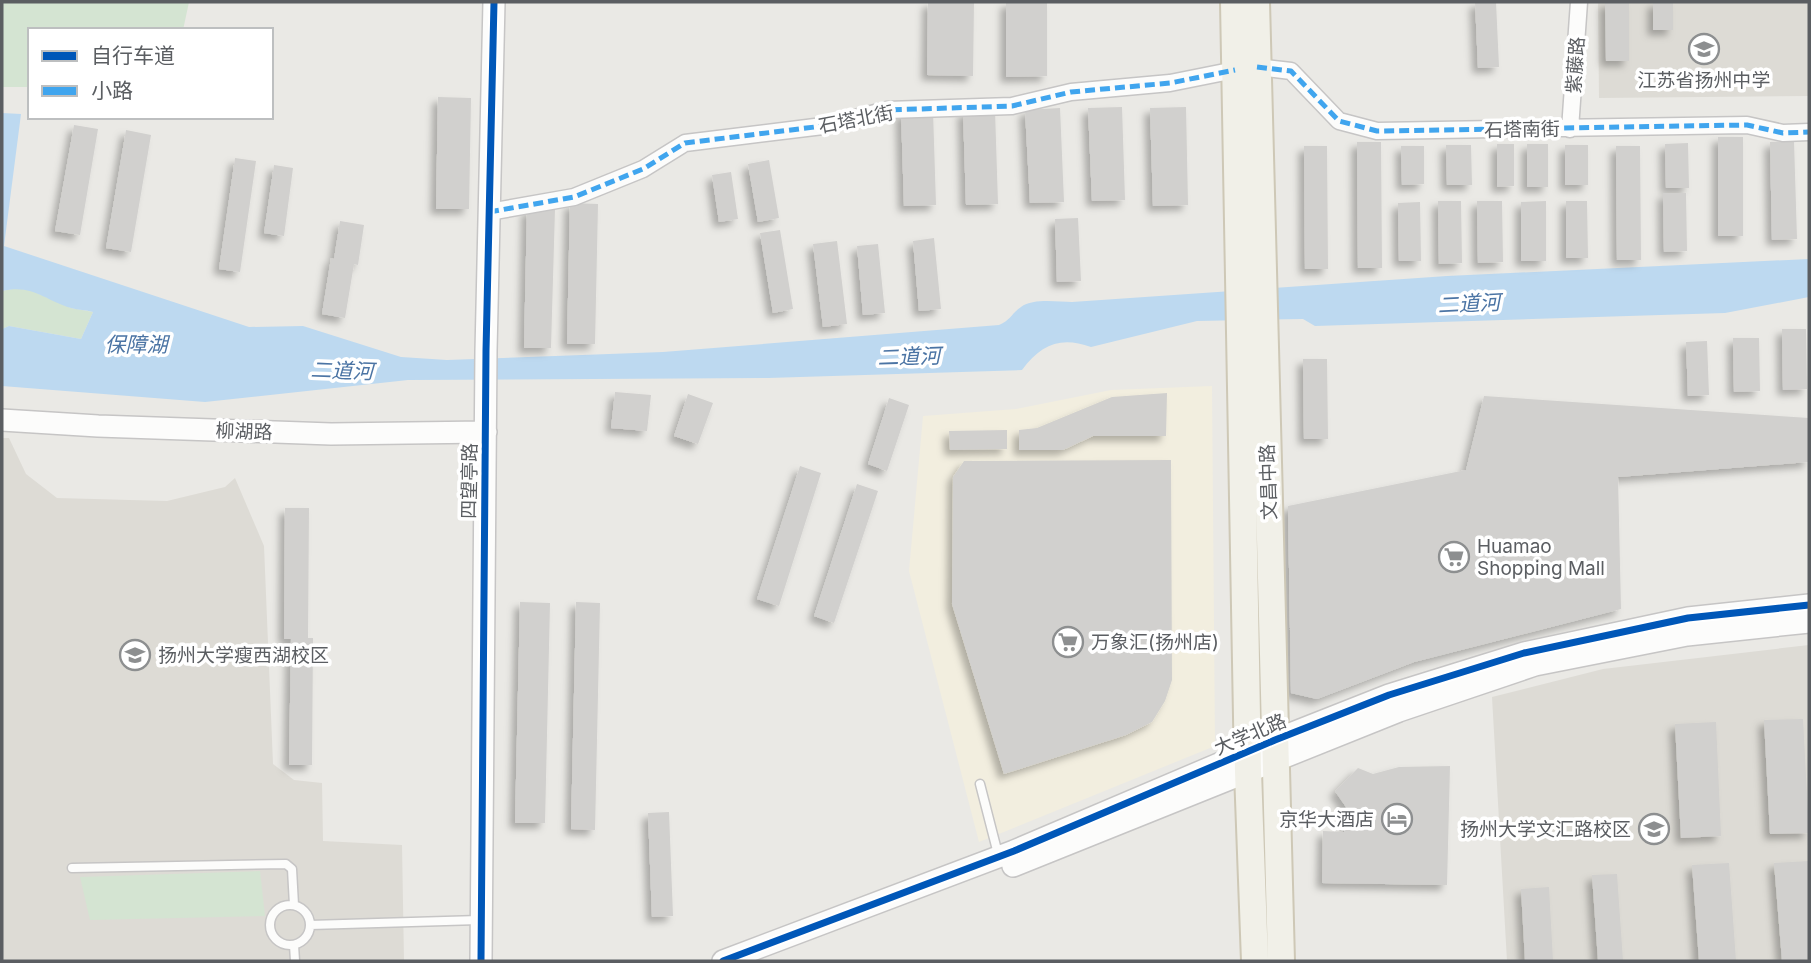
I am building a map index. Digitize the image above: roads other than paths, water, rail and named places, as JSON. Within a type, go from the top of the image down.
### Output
[{"type":"main road","name":"文昌中路","points":[[1234,2],[1246,68],[1251,276],[1265,347],[1281,961]]},
{"type":"main road","name":"文昌中路","points":[[1246,68],[1256,2]]},
{"type":"main road","name":"文昌中路","points":[[1251,276],[1240,332],[1248,762],[1255,961]]},
{"type":"street","name":"四望亭路","points":[[481,961],[486,351],[494,2]]},
{"type":"street","name":"紫藤路","points":[[1570,129],[1579,2]]},
{"type":"street","name":"石塔北街","points":[[489,212],[575,197],[643,169],[685,143],[823,126],[887,110],[1012,106],[1071,92],[1170,83],[1246,68]]},
{"type":"street","name":"石塔南街","points":[[1246,68],[1291,71],[1339,121],[1377,131],[1747,125],[1783,133],[1809,132]]},
{"type":"street","name":"柳湖路","points":[[2,420],[331,434],[486,432]]},
{"type":"street","name":"大学北路","points":[[723,961],[1248,762],[1389,695],[1524,653],[1688,618],[1809,605]]},
{"type":"street","name":"大学北路","points":[[1275,751],[1535,666],[1687,635],[1809,622]]},
{"type":"street","name":"大学北路","points":[[759,961],[1070,845],[1248,762]]},
{"type":"lane","points":[[980,784],[999,857]]},
{"type":"lane","points":[[72,867],[286,864],[292,869],[294,905]]},
{"type":"lane","points":[[294,905],[308,916],[310,925],[303,941],[295,945],[285,945],[271,934],[269,925],[276,909],[294,905]]},
{"type":"lane","points":[[310,925],[481,920]]},
{"type":"lane","points":[[295,945],[295,961]]},
{"type":"water","points":[[2,113],[21,114],[4,246],[249,327],[303,326],[401,357],[447,360],[663,352],[999,325],[1026,304],[1039,301],[1072,302],[1447,276],[1809,259],[1809,297],[1725,313],[1315,326],[1303,319],[1197,321],[1091,347],[1070,342],[1052,345],[1044,348],[1022,370],[768,378],[408,380],[205,402],[2,386],[2,329],[9,326],[81,339],[93,312],[62,305],[30,291],[2,291]]},
{"type":"place","name":"江苏省扬州中学","points":[[1704,49]]},
{"type":"place","name":"Huamao Shopping Mall","points":[[1454,557]]},
{"type":"place","name":"万象汇(扬州店)","points":[[1068,642]]},
{"type":"place","name":"扬州大学瘦西湖校区","points":[[135,655]]},
{"type":"place","name":"京华大酒店","points":[[1397,819]]},
{"type":"place","name":"扬州大学文汇路校区","points":[[1654,829]]},
{"type":"water label","name":"二道河","points":[[1469,304]]},
{"type":"water label","name":"保障湖","points":[[136,345]]},
{"type":"water label","name":"二道河","points":[[909,357]]},
{"type":"water label","name":"二道河","points":[[342,371]]}]
